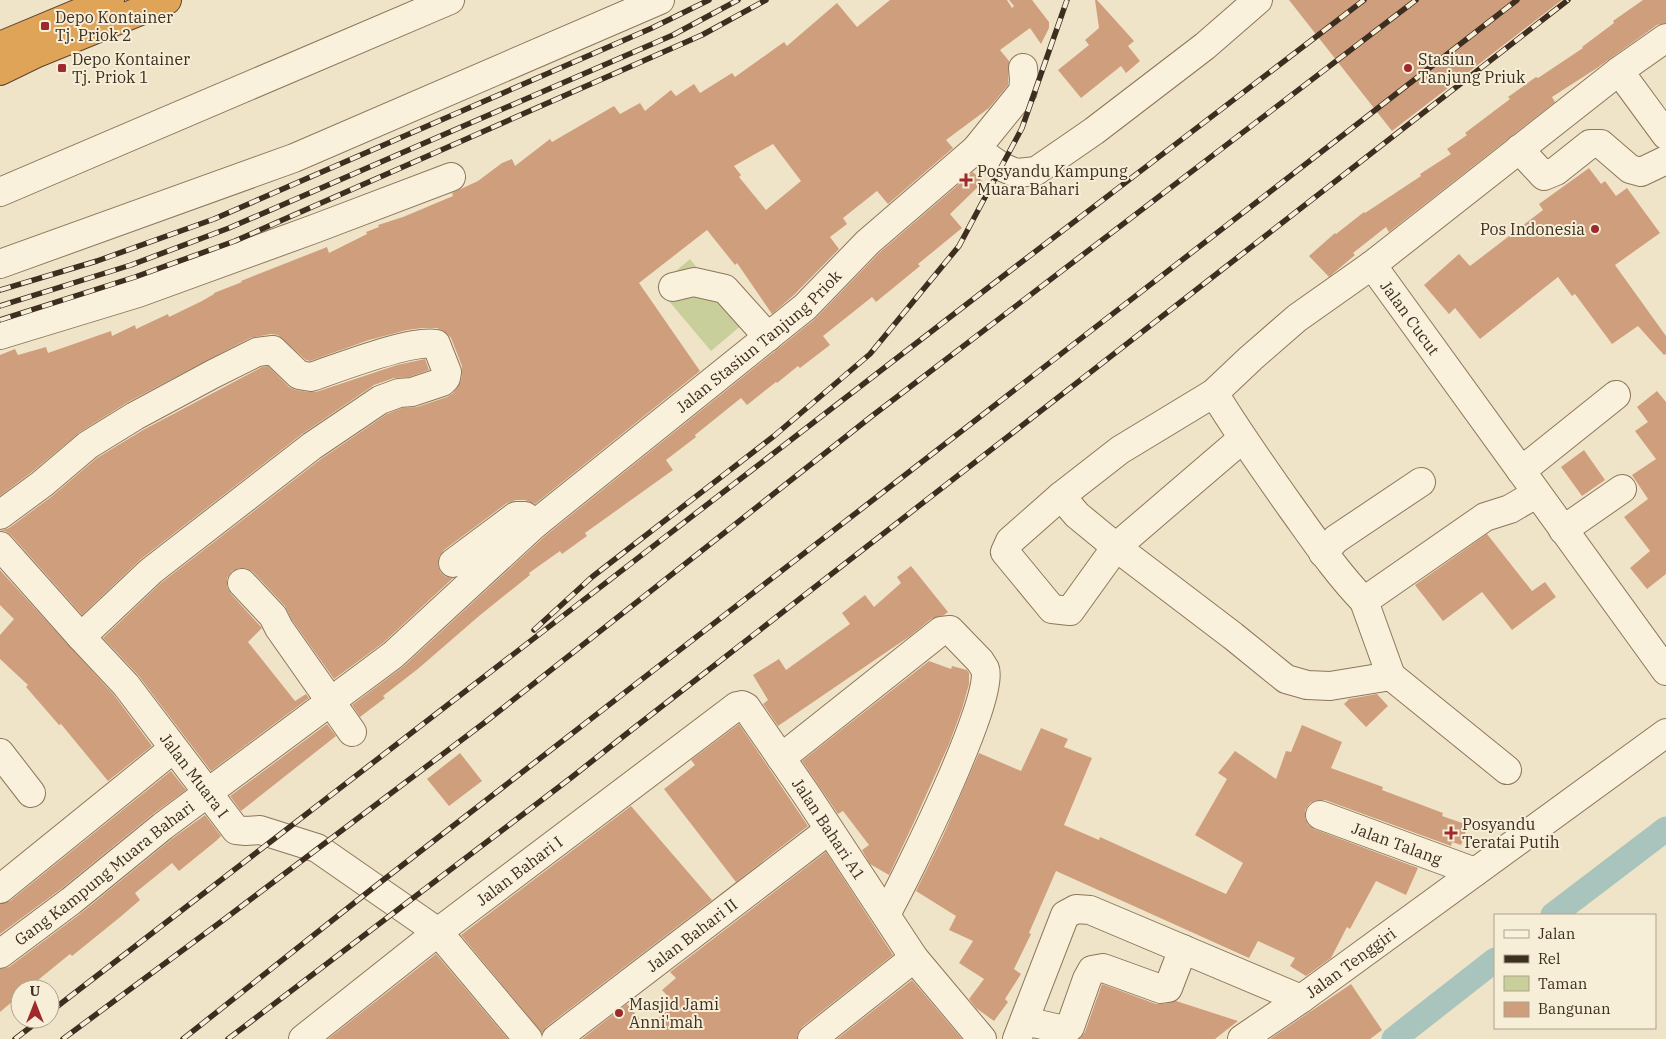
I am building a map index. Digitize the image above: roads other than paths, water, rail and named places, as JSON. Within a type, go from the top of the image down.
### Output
[{"type":"highway","points":[[0,46],[110,0]]},
{"type":"highway","points":[[0,71],[37,53],[167,0]]},
{"type":"street","points":[[0,192],[450,0]]},
{"type":"street","points":[[0,264],[294,158],[660,0]]},
{"type":"street","points":[[976,149],[1016,174],[1036,171],[1101,126],[1205,46],[1258,0]]},
{"type":"street","name":"Jalan Cucut","points":[[1666,38],[1619,71],[1372,265],[1666,671]]},
{"type":"street","name":"Jalan Stasiun Tanjung Priok","points":[[331,702],[399,650],[535,524],[805,307],[868,242],[976,149],[1023,91],[1023,68]]},
{"type":"street","points":[[1619,71],[1666,135]]},
{"type":"street","points":[[1519,149],[1544,176],[1556,171],[1590,144],[1601,144],[1630,169],[1641,172],[1666,160]]},
{"type":"street","points":[[0,335],[138,293],[451,177]]},
{"type":"street","points":[[1242,439],[1116,548],[1070,610],[1052,608],[1005,552],[1010,541],[1061,496],[1120,450],[1214,393],[1297,318],[1372,265]]},
{"type":"street","points":[[673,287],[694,282],[725,290],[768,337]]},
{"type":"street","points":[[0,516],[88,445],[152,407],[257,352],[272,350],[299,376],[312,377],[401,348],[428,342],[436,344],[447,372],[446,378],[442,382],[380,400],[312,446],[151,571],[80,637]]},
{"type":"street","points":[[1214,393],[1242,439],[1348,584],[1364,601],[1391,676],[1507,770]]},
{"type":"street","points":[[1521,471],[1616,395]]},
{"type":"street","points":[[1324,552],[1336,539],[1421,482]]},
{"type":"street","points":[[1563,530],[1622,489]]},
{"type":"street","points":[[1364,601],[1485,517],[1510,508],[1536,494]]},
{"type":"street","points":[[1061,496],[1076,515],[1116,548],[1233,636],[1286,679],[1307,685],[1330,686],[1391,676]]},
{"type":"street","points":[[453,563],[516,516],[525,516],[535,524]]},
{"type":"street","name":"Jalan Muara I","points":[[0,546],[80,637],[126,685],[236,830],[260,830],[317,848],[438,932]]},
{"type":"street","points":[[242,583],[273,616],[279,628],[352,732]]},
{"type":"street","points":[[781,758],[941,631],[950,630],[957,636],[985,669],[987,674],[980,706],[968,736],[944,795],[900,890],[886,914]]},
{"type":"street","name":"Gang Kampung Muara Bahari","points":[[0,954],[71,901],[163,826],[331,702]]},
{"type":"street","name":"Jalan Bahari A1","points":[[739,705],[752,715],[914,958],[982,1039]]},
{"type":"street","name":"Jalan Bahari I","points":[[303,1039],[438,932],[739,705]]},
{"type":"street","name":"Jalan Tenggiri","points":[[1021,1030],[1065,915],[1076,909],[1090,910],[1301,999],[1666,733]]},
{"type":"street","points":[[0,889],[173,749]]},
{"type":"street","points":[[0,753],[31,793]]},
{"type":"street","name":"Jalan Talang","points":[[1320,815],[1475,872]]},
{"type":"street","name":"Jalan Bahari II","points":[[556,1039],[829,830]]},
{"type":"street","points":[[438,932],[528,1039]]},
{"type":"street","points":[[1021,1030],[1064,1030],[1070,1026],[1092,970],[1103,968],[1161,989],[1168,988],[1183,950]]},
{"type":"street","points":[[812,1039],[914,958]]},
{"type":"street","points":[[1242,1039],[1301,999]]},
{"type":"waterway","points":[[1554,914],[1666,829]]},
{"type":"waterway","points":[[1394,1039],[1494,961]]},
{"type":"railway","points":[[0,290],[97,261],[214,219],[652,28],[709,0]]},
{"type":"railway","points":[[0,306],[131,265],[229,228],[673,35],[738,0]]},
{"type":"railway","points":[[0,320],[135,277],[235,241],[702,35],[766,0]]},
{"type":"railway","points":[[534,630],[592,577],[774,436],[870,354],[959,246],[1022,128],[1067,0]]},
{"type":"railway","points":[[60,1004],[1364,0]]},
{"type":"railway","points":[[63,1039],[484,723],[872,416],[1416,0]]},
{"type":"railway","points":[[183,1039],[373,888],[1517,0]]},
{"type":"railway","points":[[228,1039],[572,777],[1568,0]]},
{"type":"railway","points":[[15,1039],[28,1029]]},
{"type":"place","name":"Depo Kontainer Tj. Priok 2","points":[[45,26]]},
{"type":"place","name":"Depo Kontainer Tj. Priok 1","points":[[62,68]]},
{"type":"place","name":"Stasiun Tanjung Priuk","points":[[1408,68]]},
{"type":"place","name":"Posyandu Kampung Muara Bahari","points":[[966,180]]},
{"type":"place","name":"Pos Indonesia","points":[[1595,229]]},
{"type":"place","name":"Posyandu Teratai Putih","points":[[1451,833]]},
{"type":"place","name":"Masjid Jami Anni'mah","points":[[619,1013]]}]
